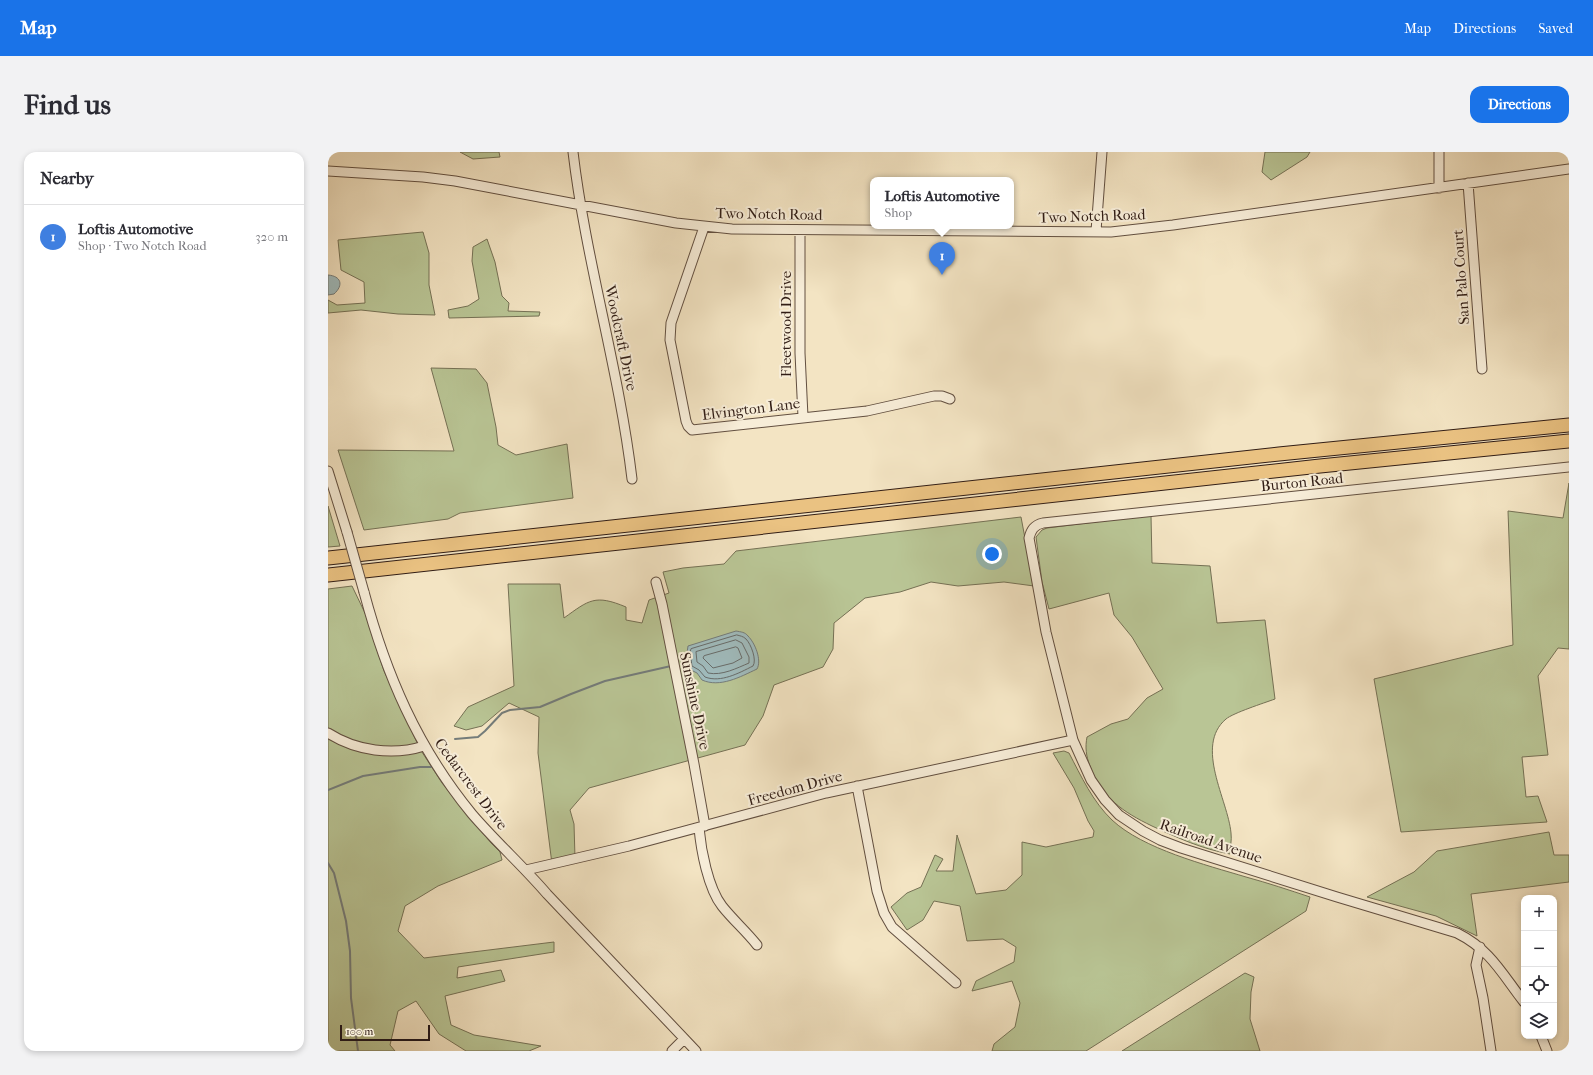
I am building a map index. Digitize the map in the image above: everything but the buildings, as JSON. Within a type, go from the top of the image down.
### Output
[{"type":"highway","points":[[328,558],[1279,454],[1569,425]]},
{"type":"highway","points":[[328,575],[1313,467],[1569,441]]},
{"type":"street","name":"Woodcraft Drive","points":[[572,152],[579,205],[628,443],[632,478]]},
{"type":"street","points":[[1096,232],[1102,152]]},
{"type":"street","points":[[1439,152],[1439,188]]},
{"type":"street","name":"Two Notch Road","points":[[328,171],[402,175],[449,180],[704,227],[800,230],[1096,232],[1133,230],[1173,225],[1569,169]]},
{"type":"street","name":"San Palo Court","points":[[1468,183],[1482,370]]},
{"type":"street","name":"Elvington Lane","points":[[704,227],[672,317],[670,334],[686,421],[692,430],[867,411],[934,396],[942,396],[950,399]]},
{"type":"street","name":"Fleetwood Drive","points":[[800,230],[800,360],[803,418]]},
{"type":"street","name":"Burton Road","points":[[1037,524],[1569,467]]},
{"type":"street","name":"Cedarcrest Drive","points":[[328,472],[388,670],[424,746],[471,813],[696,1051]]},
{"type":"street","name":"Railroad Avenue","points":[[1037,524],[1032,530],[1030,543],[1046,632],[1073,740],[1088,774],[1100,794],[1112,808],[1133,826],[1181,848],[1337,897],[1451,930],[1470,940],[1492,958],[1521,998]]},
{"type":"street","name":"Sunshine Drive","points":[[656,582],[662,604],[694,764],[706,864],[716,897],[722,906],[746,930],[757,945]]},
{"type":"street","points":[[328,732],[335,738],[351,744],[378,750],[400,751],[411,750],[424,746]]},
{"type":"street","name":"Freedom Drive","points":[[526,870],[626,847],[857,786],[1073,740]]},
{"type":"street","points":[[857,786],[877,891],[884,912],[892,927],[956,983]]},
{"type":"street","points":[[1480,947],[1476,965],[1483,998],[1491,1051]]},
{"type":"street","points":[[672,1051],[684,1039]]},
{"type":"street","points":[[1542,1039],[1547,1051]]},
{"type":"green space","points":[[460,152],[499,152],[500,157],[473,159]]},
{"type":"green space","points":[[1265,152],[1310,152],[1307,157],[1271,180],[1262,172]]},
{"type":"green space","points":[[423,232],[429,253],[429,285],[435,315],[398,314],[361,310],[328,313],[328,300],[337,305],[365,303],[364,282],[341,270],[338,240]]},
{"type":"green space","points":[[487,239],[495,262],[502,296],[509,303],[508,311],[540,312],[539,316],[449,318],[448,310],[468,306],[479,299],[472,261],[473,247]]},
{"type":"green space","points":[[431,368],[476,369],[487,383],[498,445],[516,455],[567,444],[573,498],[460,513],[448,519],[364,530],[338,450],[454,451]]},
{"type":"green space","points":[[1569,483],[1569,649],[1558,648],[1538,676],[1548,755],[1522,757],[1526,797],[1538,796],[1547,822],[1401,832],[1374,679],[1513,645],[1508,511],[1563,518]]},
{"type":"green space","points":[[328,506],[340,546],[328,547]]},
{"type":"green space","points":[[1151,515],[1152,563],[1210,566],[1217,623],[1265,620],[1275,699],[1242,711],[1226,719],[1217,730],[1213,744],[1215,774],[1229,820],[1231,833],[1230,854],[1190,843],[1142,821],[1115,803],[1101,787],[1095,777],[1088,759],[1086,748],[1087,737],[1111,724],[1128,719],[1147,698],[1163,689],[1132,637],[1114,615],[1109,593],[1049,609],[1042,582],[1036,537],[1042,530],[1047,528]]},
{"type":"green space","points":[[1021,517],[1034,586],[1004,582],[958,586],[931,582],[900,592],[865,598],[834,623],[833,649],[823,667],[774,685],[763,716],[745,745],[589,788],[570,810],[574,824],[575,858],[552,864],[538,753],[539,717],[509,703],[482,726],[466,730],[454,726],[468,707],[514,686],[508,584],[560,584],[564,618],[586,603],[599,600],[626,607],[626,620],[642,623],[649,600],[669,593],[663,572],[683,568],[724,564],[736,551]]},
{"type":"green space","points":[[352,586],[365,613],[384,671],[420,749],[442,783],[500,852],[502,860],[438,886],[405,906],[398,931],[424,958],[554,942],[554,952],[458,967],[457,978],[501,970],[505,981],[445,996],[451,1025],[474,1035],[541,1046],[529,1051],[466,1051],[439,1034],[416,1001],[398,1011],[390,1045],[395,1051],[328,1051],[328,589]]},
{"type":"green space","points":[[1064,751],[1069,753],[1088,788],[1105,813],[1125,830],[1140,839],[1157,848],[1176,855],[1310,897],[1306,911],[1086,1051],[992,1051],[994,1044],[1015,1027],[1020,1003],[1012,981],[972,991],[976,981],[1014,962],[1016,947],[1003,939],[967,941],[960,906],[934,901],[923,920],[907,930],[891,907],[907,893],[921,887],[935,855],[943,859],[936,871],[953,871],[957,835],[976,894],[1006,890],[1022,875],[1022,842],[1046,847],[1093,837],[1094,831],[1088,821],[1074,788],[1053,753]]},
{"type":"green space","points":[[1549,832],[1554,855],[1569,855],[1569,882],[1471,894],[1477,936],[1436,916],[1367,897],[1414,872],[1437,851]]},
{"type":"green space","points":[[1245,973],[1254,977],[1251,992],[1250,1019],[1260,1051],[1122,1051]]},
{"type":"water","points":[[328,275],[336,277],[340,284],[334,294],[328,295]]},
{"type":"water","points":[[736,631],[743,632],[751,639],[759,661],[757,669],[730,680],[716,683],[702,680],[697,673],[689,669],[686,660],[688,646]]},
{"type":"waterway","points":[[681,660],[688,658]]},
{"type":"waterway","points":[[455,739],[478,737],[502,713],[510,710],[540,707],[605,681],[671,666]]},
{"type":"waterway","points":[[440,752],[446,748]]},
{"type":"waterway","points":[[328,790],[363,776],[420,767],[431,767]]},
{"type":"waterway","points":[[328,863],[334,873],[346,921],[350,951],[351,998],[358,1051]]},
{"type":"place","name":"Loftis Automotive","points":[[942,275]]}]
